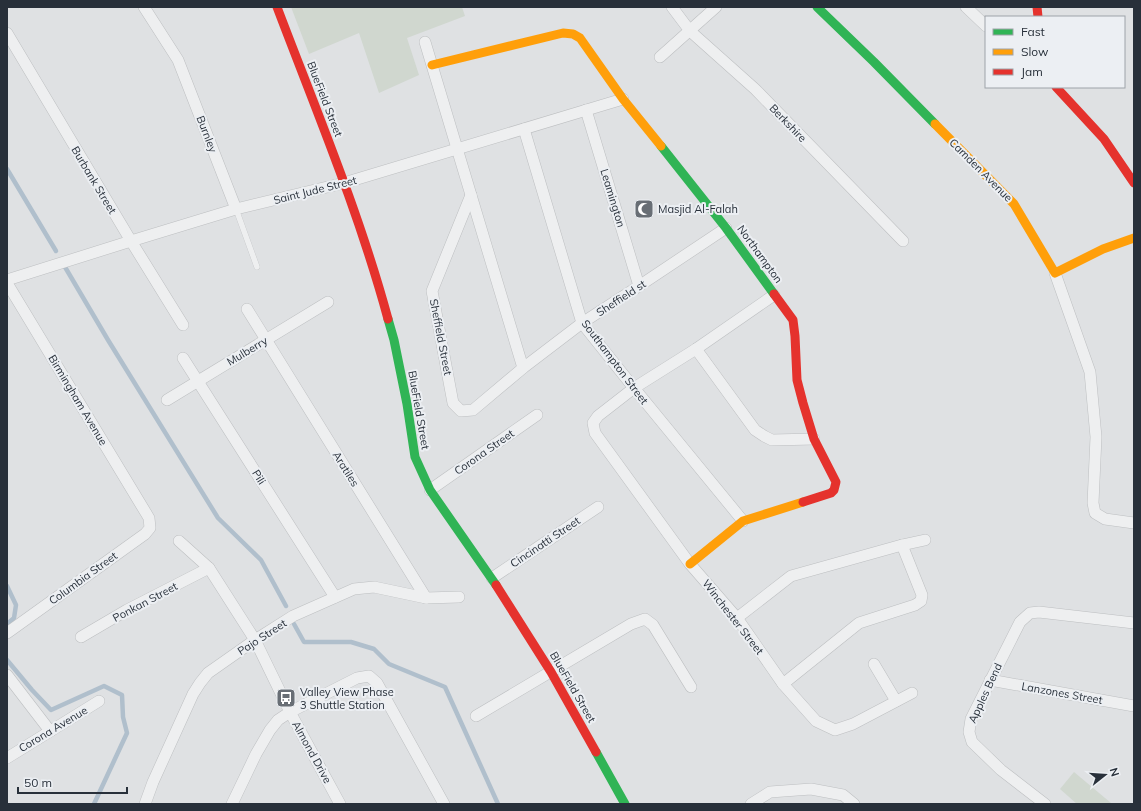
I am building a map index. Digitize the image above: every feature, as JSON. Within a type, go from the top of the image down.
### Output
[{"type":"street","name":"Burnley","points":[[144,7],[178,60],[236,209]]},
{"type":"street","name":"BlueField Street","points":[[277,7],[344,183],[378,282],[394,340],[407,404],[415,457],[430,490],[492,578],[550,672],[625,804]]},
{"type":"street","name":"Berkshire","points":[[672,7],[690,31],[755,89],[903,241]]},
{"type":"street","points":[[660,57],[716,7]]},
{"type":"street","name":"Camden Avenue","points":[[817,7],[874,62],[1014,204],[1055,273],[1090,372],[1096,437],[1093,503],[1095,513],[1105,519],[1134,523]]},
{"type":"street","points":[[966,7],[985,25]]},
{"type":"street","name":"Burbank Street","points":[[7,33],[183,325]]},
{"type":"street","name":"Northampton","points":[[432,65],[563,33],[573,34],[580,38],[623,98],[726,228],[793,320],[798,380],[814,439],[836,482],[836,487],[831,493],[743,521]]},
{"type":"street","points":[[426,42],[523,368]]},
{"type":"street","points":[[1057,88],[1104,139],[1134,183]]},
{"type":"street","name":"Saint Jude Street","points":[[7,282],[131,241],[236,209],[344,183],[623,98]]},
{"type":"street","name":"Leamington","points":[[586,110],[639,286]]},
{"type":"street","name":"Southampton Street","points":[[524,129],[582,323],[743,521]]},
{"type":"street","name":"Sheffield Street","points":[[461,411],[453,402],[432,291],[471,195]]},
{"type":"street","name":"Sheffield st","points":[[461,411],[474,410],[523,368],[582,323],[726,228]]},
{"type":"street","points":[[1055,273],[1103,249],[1134,238]]},
{"type":"street","name":"Birmingham Avenue","points":[[7,282],[149,518]]},
{"type":"street","points":[[634,388],[696,349],[774,294]]},
{"type":"street","name":"Mulberry","points":[[166,400],[328,302]]},
{"type":"street","name":"Aratiles","points":[[247,309],[426,598]]},
{"type":"street","points":[[696,349],[755,430],[772,440],[814,439]]},
{"type":"street","name":"Pili","points":[[183,358],[335,597]]},
{"type":"street","name":"Winchester Street","points":[[634,388],[598,416],[593,423],[595,433],[690,564],[737,618],[783,684],[816,721],[835,730],[853,724],[912,693]]},
{"type":"street","name":"Corona Street","points":[[430,490],[537,414]]},
{"type":"street","name":"Cincinatti Street","points":[[492,578],[598,507]]},
{"type":"street","name":"Columbia Street","points":[[7,633],[145,534],[150,528],[149,518]]},
{"type":"street","points":[[690,564],[743,521]]},
{"type":"street","points":[[737,618],[791,576],[925,540]]},
{"type":"street","name":"Almond Drive","points":[[178,541],[209,568],[255,640],[290,712],[340,804]]},
{"type":"street","points":[[783,684],[859,623],[914,605],[921,601],[922,595],[902,545]]},
{"type":"street","name":"Ponkan Street","points":[[81,637],[127,610],[209,568]]},
{"type":"street","name":"Pajo Street","points":[[145,804],[153,782],[193,694],[200,683],[208,673],[255,640],[293,616],[354,589],[374,587],[426,598],[459,596]]},
{"type":"street","name":"Apples Bend","points":[[1045,804],[1001,770],[972,742],[969,732],[971,719],[990,680],[1020,622],[1030,613],[1040,612],[1134,623]]},
{"type":"street","points":[[476,716],[631,624],[645,619],[653,625],[691,687]]},
{"type":"street","points":[[874,664],[896,701]]},
{"type":"street","points":[[7,675],[50,732]]},
{"type":"street","points":[[232,804],[253,760],[270,730],[278,720],[290,712],[357,678],[369,676],[377,683],[444,804]]},
{"type":"street","name":"Lanzones Street","points":[[990,680],[1134,706]]},
{"type":"street","name":"Corona Avenue","points":[[7,758],[99,701]]},
{"type":"street","points":[[751,804],[770,792],[811,789],[842,795],[854,804]]},
{"type":"lane","name":"Burnley","points":[[236,209],[257,267]]},
{"type":"shaded area","points":[[291,7],[462,7],[465,16],[407,38],[419,75],[379,93],[359,33],[309,54]]},
{"type":"shaded area","points":[[1074,772],[1111,803],[1077,804],[1060,789]]},
{"type":"waterway","points":[[7,169],[56,251]]},
{"type":"waterway","points":[[65,267],[108,340],[218,518],[261,560],[286,606]]},
{"type":"waterway","points":[[7,586],[16,605],[14,618],[7,624]]},
{"type":"waterway","points":[[294,624],[304,642],[351,642],[374,649],[389,664],[445,687],[498,804]]},
{"type":"waterway","points":[[7,660],[51,710],[104,686],[122,695],[123,717],[127,733],[94,804]]},
{"type":"traffic: fast","points":[[817,7],[935,124]]},
{"type":"traffic: fast","points":[[661,146],[726,228],[774,294]]},
{"type":"traffic: fast","points":[[388,319],[394,340],[407,404],[415,457],[430,490],[496,585]]},
{"type":"traffic: fast","points":[[596,752],[625,804]]},
{"type":"traffic: slow","points":[[432,65],[563,33],[573,34],[580,38],[623,99],[661,146]]},
{"type":"traffic: slow","points":[[935,124],[1014,204],[1055,273],[1103,249],[1134,238]]},
{"type":"traffic: slow","points":[[690,564],[743,521],[803,502]]},
{"type":"traffic: jam","points":[[277,7],[350,200],[377,279],[388,319]]},
{"type":"traffic: jam","points":[[1037,7],[1038,16]]},
{"type":"traffic: jam","points":[[1057,88],[1104,139],[1134,183]]},
{"type":"traffic: jam","points":[[774,294],[793,320],[797,380],[803,403],[814,439],[836,482],[834,490],[831,493],[803,502]]},
{"type":"traffic: jam","points":[[496,585],[551,672],[596,752]]},
{"type":"place","name":"Masjid Al-Falah","points":[[644,209]]},
{"type":"place","name":"Valley View Phase 3 Shuttle Station","points":[[286,698]]}]
